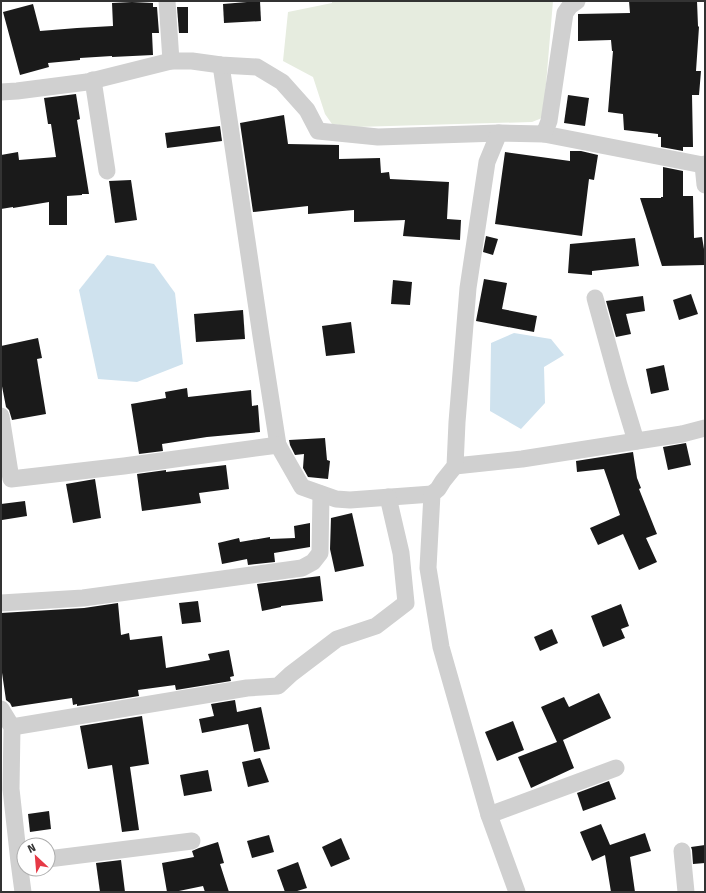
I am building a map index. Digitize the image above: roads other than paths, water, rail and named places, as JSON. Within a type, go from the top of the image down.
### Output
[{"type":"street","points":[[167,1],[171,61]]},
{"type":"street","points":[[544,134],[549,121],[565,13],[576,1]]},
{"type":"street","points":[[1,92],[93,80],[171,61],[192,61],[221,65],[257,67],[282,82],[307,110],[318,131],[378,137],[499,132],[544,134],[704,164],[705,184]]},
{"type":"street","points":[[221,65],[278,445],[302,486],[336,500],[432,494],[438,489],[455,466],[457,422],[468,288],[487,162],[499,132]]},
{"type":"street","points":[[93,80],[107,171]]},
{"type":"street","points":[[595,298],[636,441]]},
{"type":"street","points":[[1,416],[11,479],[124,466],[278,445]]},
{"type":"street","points":[[455,466],[522,458],[636,441],[682,434],[705,428]]},
{"type":"street","points":[[1,603],[83,598],[302,568],[313,562],[320,553],[321,494]]},
{"type":"street","points":[[432,494],[428,568],[441,647],[489,815],[517,892]]},
{"type":"street","points":[[12,727],[247,688],[278,686],[291,674],[337,639],[376,626],[406,603],[401,553],[388,497]]},
{"type":"street","points":[[1,709],[12,727],[11,789],[7,814],[16,845]]},
{"type":"street","points":[[489,815],[616,768]]},
{"type":"street","points":[[56,858],[192,841]]},
{"type":"street","points":[[682,851],[686,892]]},
{"type":"street","points":[[22,877],[23,892]]},
{"type":"water","points":[[107,255],[154,264],[175,293],[183,364],[137,382],[98,379],[79,290]]},
{"type":"water","points":[[514,333],[551,339],[564,355],[544,367],[545,403],[521,429],[490,411],[491,343]]}]
